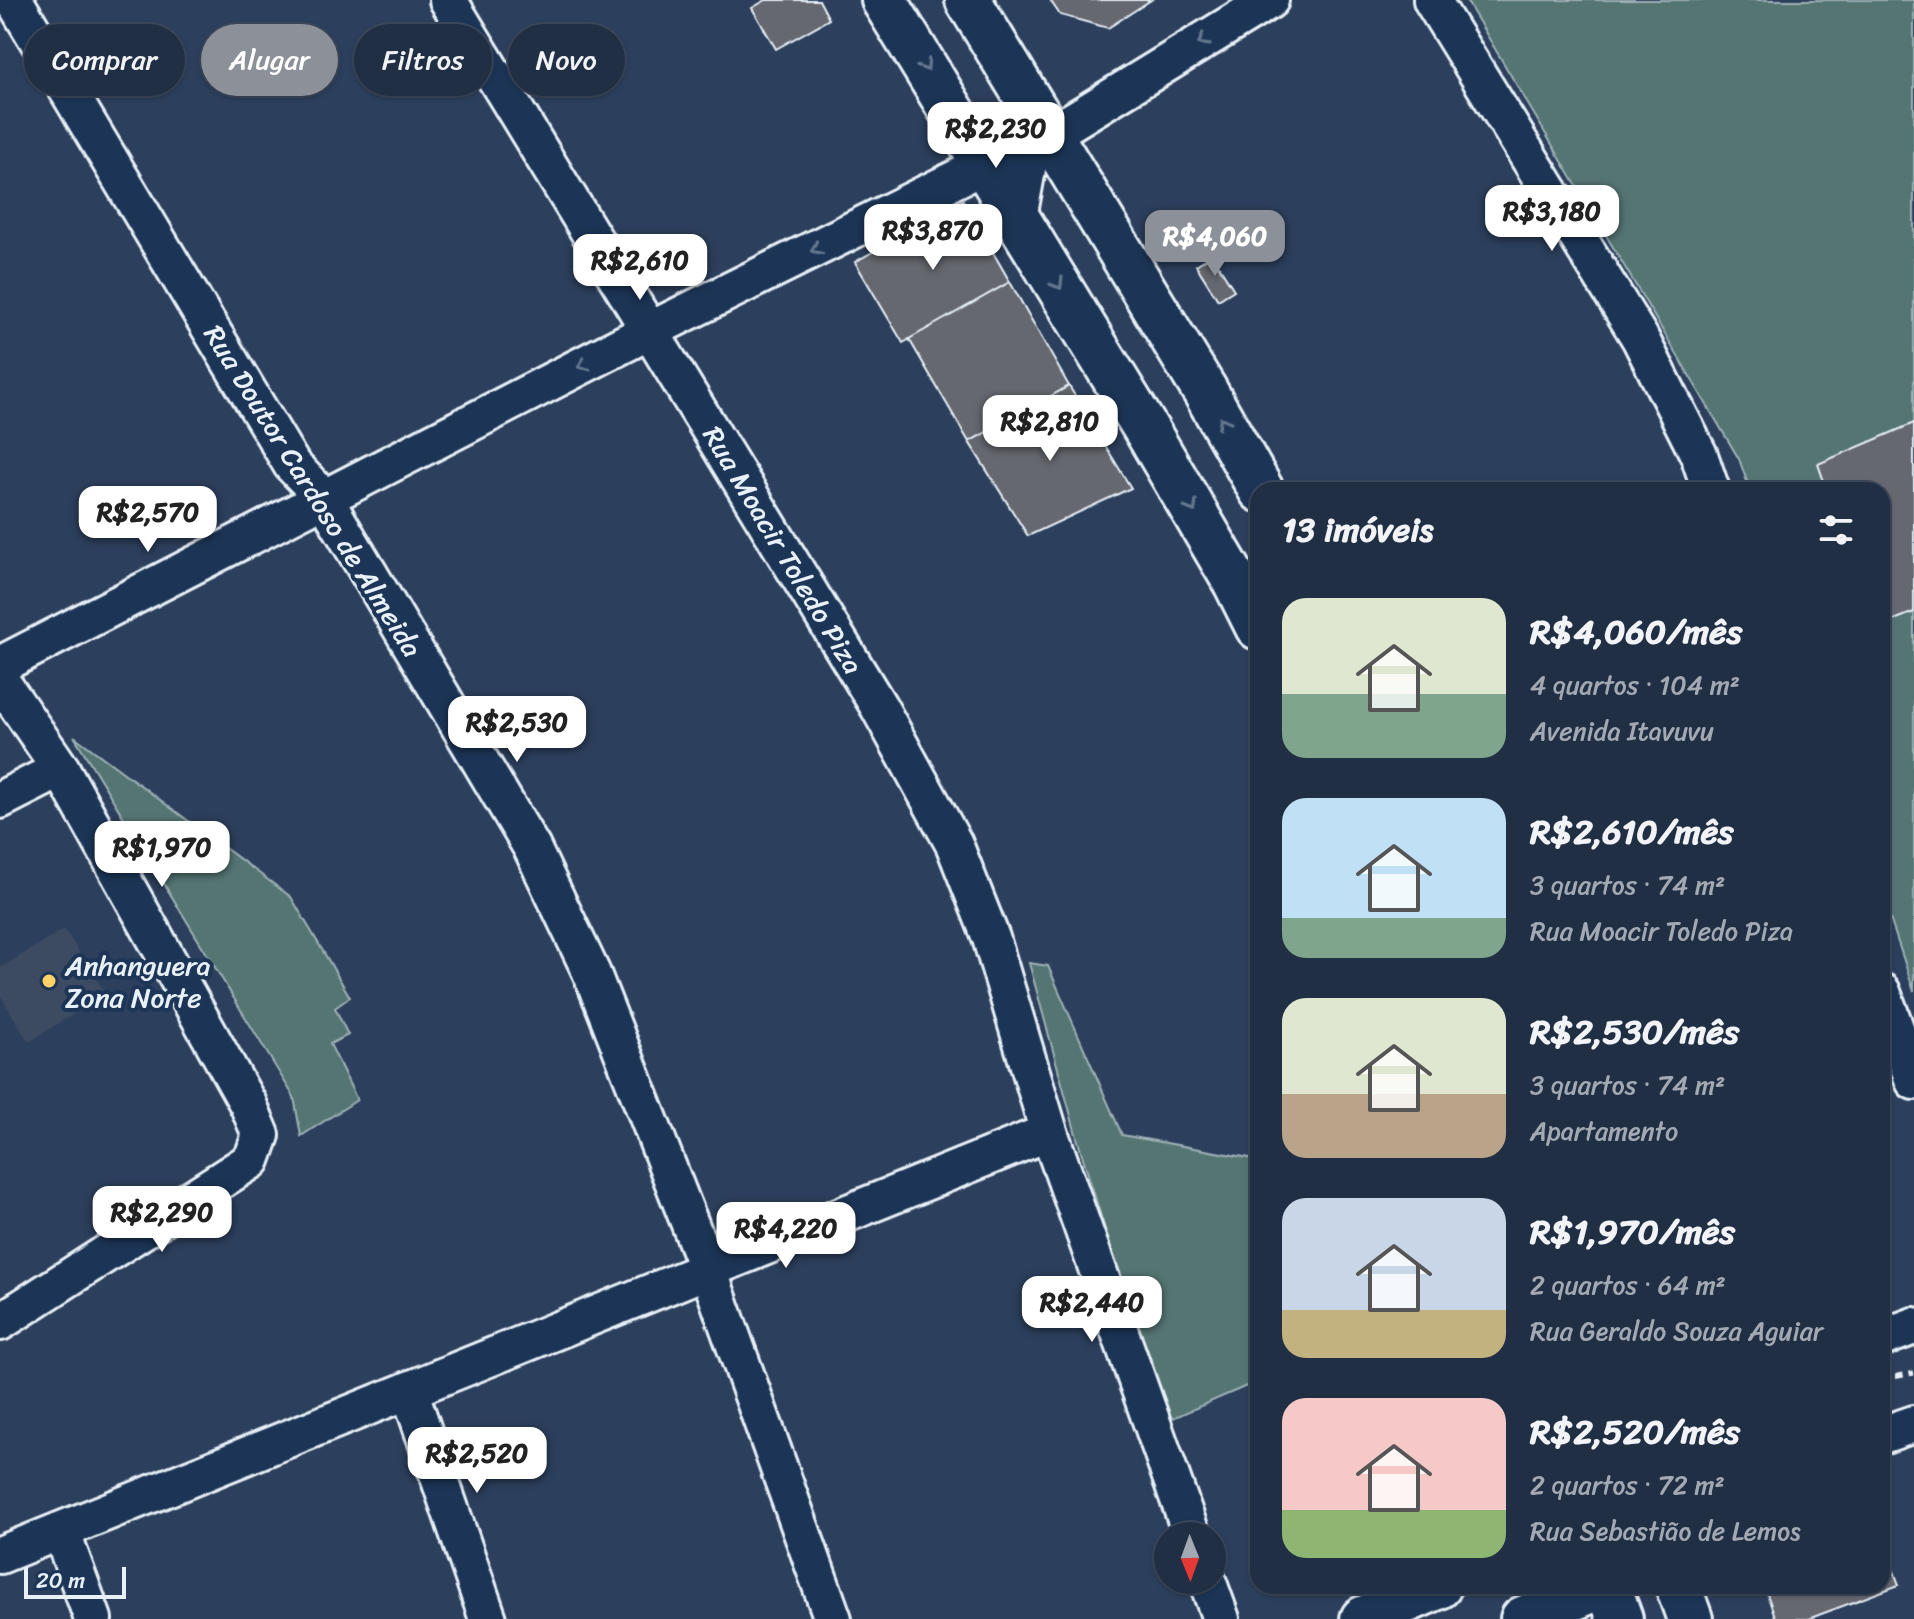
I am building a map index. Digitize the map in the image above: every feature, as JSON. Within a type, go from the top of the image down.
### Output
[{"type":"main road","points":[[884,0],[1204,528],[1250,612]]},
{"type":"main road","points":[[968,0],[1044,138],[1205,391],[1256,482]]},
{"type":"main road","points":[[1363,1619],[1421,1594]]},
{"type":"main road","points":[[1523,1619],[1582,1594]]},
{"type":"main road","points":[[1611,1594],[1620,1619]]},
{"type":"main road","points":[[1681,1594],[1690,1619]]},
{"type":"street","name":"Rua Doutor Cardoso de Almeida","points":[[14,0],[292,465],[324,498],[532,848],[592,974],[708,1270],[833,1619]]},
{"type":"street","name":"Rua Moacir Toledo Piza","points":[[448,0],[879,707],[954,844],[991,938],[1049,1132],[1187,1522]]},
{"type":"street","points":[[0,665],[649,331],[1044,138],[1270,0]]},
{"type":"street","points":[[1432,0],[1640,338],[1699,455],[1708,482]]},
{"type":"street","points":[[1018,218],[1029,158],[1044,138]]},
{"type":"street","points":[[0,680],[61,769],[248,1104],[261,1135],[252,1160],[0,1322]]},
{"type":"street","points":[[0,800],[61,769]]},
{"type":"street","points":[[1890,1014],[1914,1081]]},
{"type":"street","points":[[0,1555],[1049,1132]]},
{"type":"street","points":[[1890,1335],[1914,1326]]},
{"type":"street","points":[[409,1390],[488,1619]]},
{"type":"street","points":[[1890,1432],[1914,1424]]},
{"type":"street","points":[[61,1531],[93,1619]]},
{"type":"street","points":[[1212,1594],[1221,1619]]},
{"type":"path","points":[[1890,1378],[1914,1373]]},
{"type":"shaded area","name":"Anhanguera Zona Norte","points":[[64,929],[106,994],[29,1042],[0,995],[0,968]]},
{"type":"green space","points":[[1466,0],[1914,0],[1914,991],[1890,918],[1890,482],[1747,482],[1739,459]]},
{"type":"green space","points":[[74,736],[291,897],[350,997],[335,1008],[348,1035],[330,1044],[357,1100],[301,1136],[294,1097]]},
{"type":"green space","points":[[1029,963],[1048,966],[1122,1135],[1250,1158],[1250,1384],[1164,1422],[1077,1138]]},
{"type":"building","points":[[766,0],[819,0],[829,19],[776,49],[752,8]]},
{"type":"building","points":[[1050,0],[1151,0],[1108,28],[1060,15]]},
{"type":"building","points":[[963,200],[1010,282],[903,343],[855,262]]},
{"type":"building","points":[[1212,255],[1234,290],[1218,300],[1196,265]]},
{"type":"building","points":[[1010,282],[1069,386],[969,442],[909,339]]},
{"type":"building","points":[[1069,386],[1131,488],[1028,536],[969,442]]},
{"type":"building","points":[[1914,423],[1914,612],[1890,622],[1890,482],[1824,482],[1818,464]]},
{"type":"building","points":[[1890,1561],[1899,1585],[1890,1588]]},
{"type":"building","points":[[1767,1594],[1875,1594],[1808,1619],[1776,1619]]},
{"type":"place","name":"Anhanguera Zona Norte","points":[[49,981]]}]
